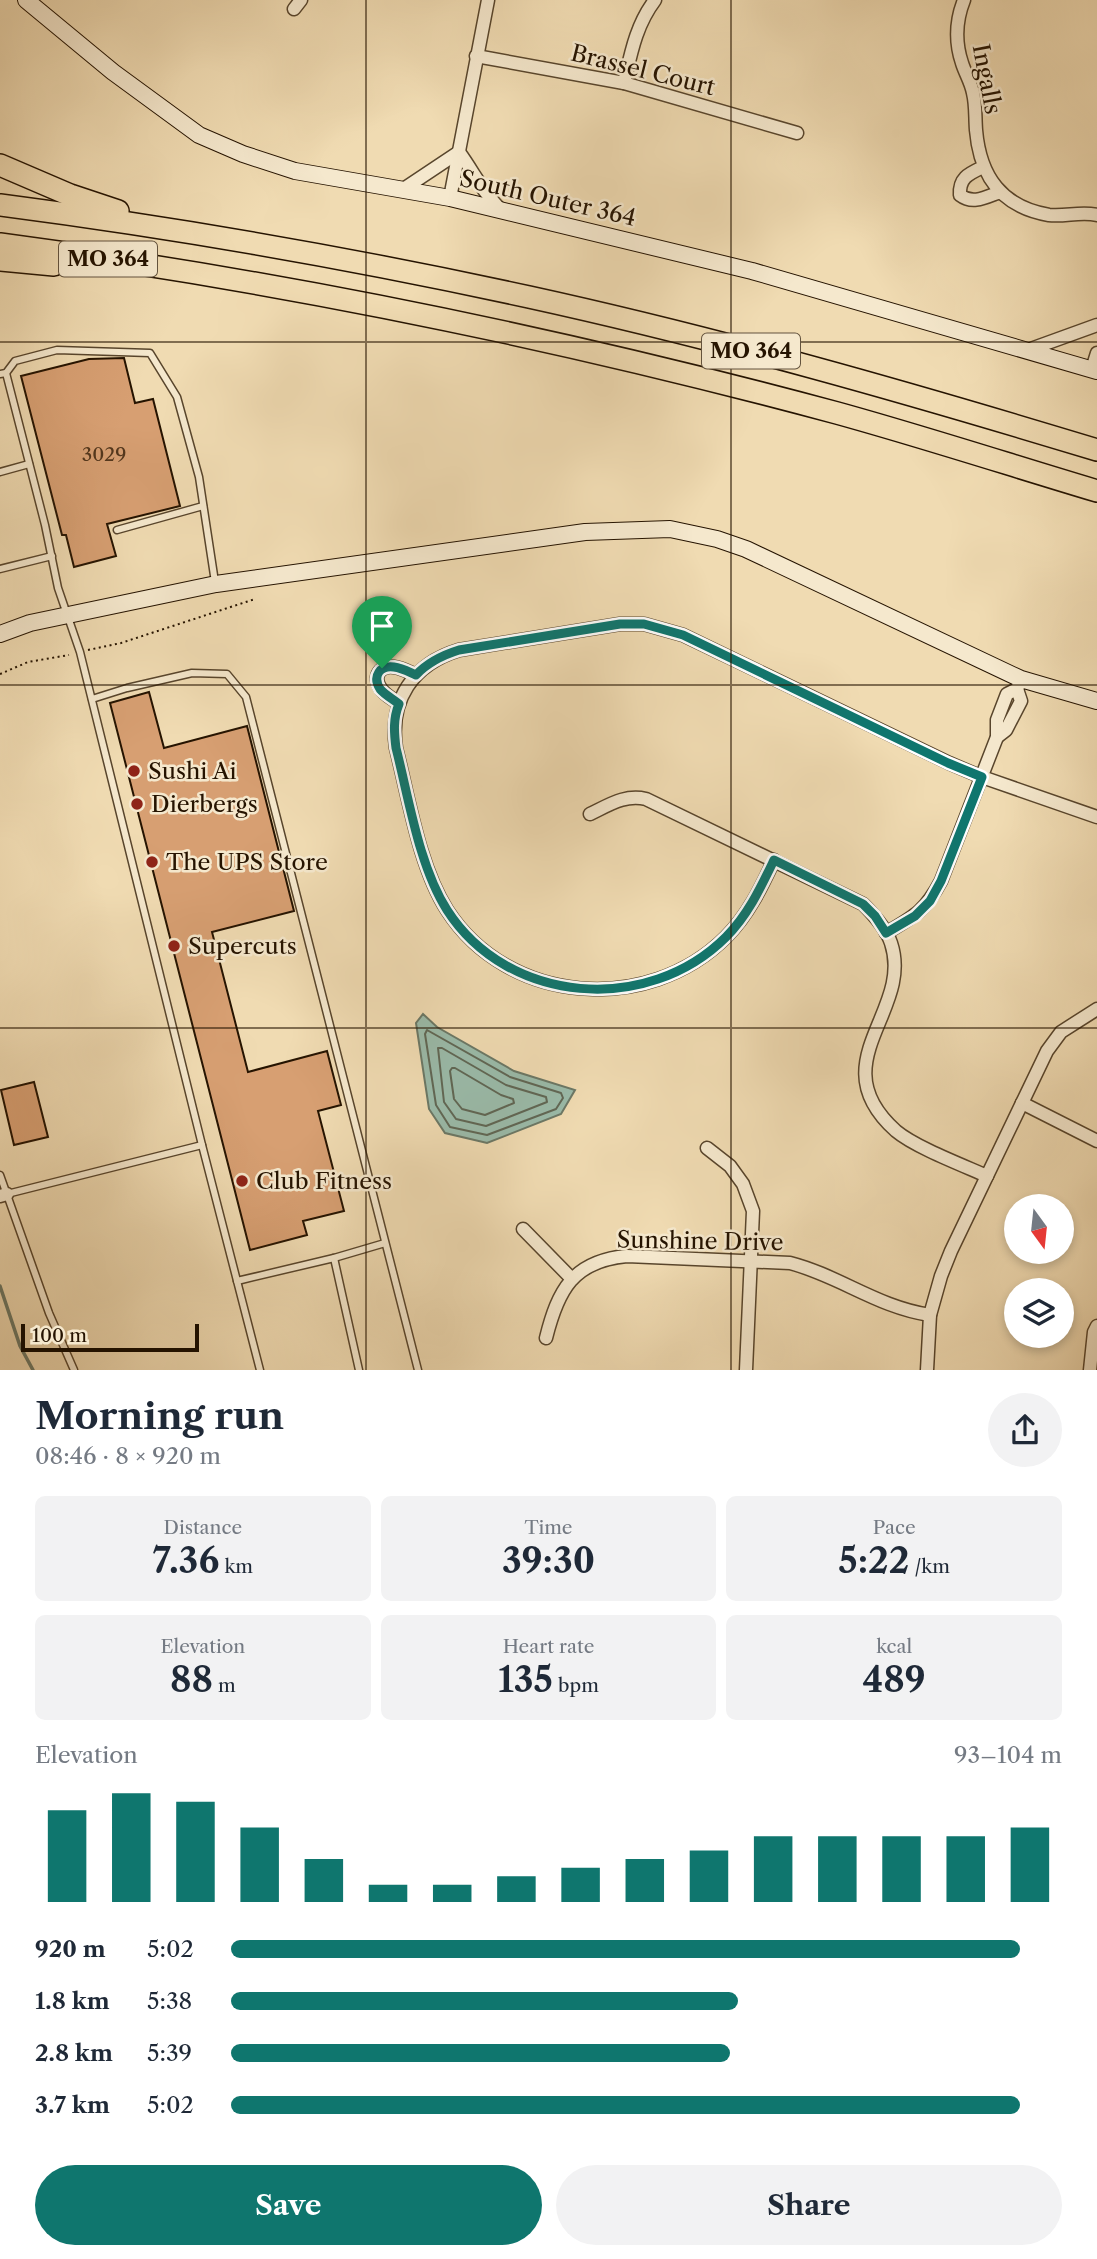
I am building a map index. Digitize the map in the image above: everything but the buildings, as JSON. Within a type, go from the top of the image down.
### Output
[{"type":"highway","points":[[0,165],[70,195],[166,229]]},
{"type":"highway","name":"MO 364","points":[[0,205],[166,229],[413,274],[610,316],[865,381],[1097,450]]},
{"type":"highway","name":"MO 364","points":[[0,244],[216,276],[452,321],[677,372],[840,414],[1097,491]]},
{"type":"highway","points":[[0,260],[145,275],[216,276]]},
{"type":"street","name":"South Outer 364","points":[[26,0],[113,72],[199,135],[243,154],[295,171],[450,198],[752,271],[1094,370]]},
{"type":"street","points":[[450,198],[488,0]]},
{"type":"street","points":[[624,83],[643,16],[655,0]]},
{"type":"street","name":"Ingalls","points":[[964,0],[957,22],[959,51],[973,91],[976,131],[983,167],[1000,192],[1035,212],[1053,216],[1097,215]]},
{"type":"street","name":"Brassel Court","points":[[477,56],[624,83],[797,133]]},
{"type":"street","points":[[402,190],[458,152]]},
{"type":"street","points":[[458,152],[479,187],[502,211]]},
{"type":"street","points":[[983,167],[965,175],[959,185],[960,195],[966,200],[974,201],[1000,192]]},
{"type":"street","points":[[1028,351],[1097,325]]},
{"type":"street","points":[[1094,370],[1097,353]]},
{"type":"street","points":[[0,634],[68,614],[216,584],[585,532],[670,529],[717,539],[746,549],[1019,684],[1097,701]]},
{"type":"street","points":[[774,860],[757,895],[737,924],[712,949],[682,970],[647,983],[608,990],[554,985],[522,974],[493,957],[468,935],[447,910],[432,880],[393,731],[395,713],[402,695],[416,675],[444,654],[620,624],[644,624],[683,635],[948,763],[1097,817]]},
{"type":"street","points":[[399,704],[380,688],[378,672],[390,666],[416,675]]},
{"type":"street","points":[[886,933],[915,916],[930,901],[941,881],[997,737],[1006,730],[1021,701],[1019,684]]},
{"type":"street","points":[[590,814],[617,801],[635,797],[646,799],[863,904],[875,916],[891,942],[894,960],[890,999],[867,1050],[867,1083],[873,1100],[882,1117],[899,1133],[987,1176]]},
{"type":"street","points":[[927,1370],[929,1315],[946,1263],[1047,1051],[1061,1032],[1097,1009]]},
{"type":"street","points":[[1022,1103],[1097,1141]]},
{"type":"street","points":[[707,1148],[730,1166],[743,1184],[753,1210],[746,1370]]},
{"type":"street","points":[[523,1229],[572,1279]]},
{"type":"street","name":"Sunshine Drive","points":[[546,1338],[554,1308],[562,1291],[572,1279],[586,1268],[611,1258],[627,1256],[790,1263],[808,1268],[894,1308],[929,1315]]},
{"type":"street","points":[[1090,1370],[1097,1326]]},
{"type":"lane","points":[[216,584],[199,477],[177,397],[150,353],[57,351],[15,361],[3,374],[29,464],[58,588],[80,652],[260,1370]]},
{"type":"lane","points":[[0,472],[29,464]]},
{"type":"lane","points":[[117,530],[203,506]]},
{"type":"lane","points":[[0,569],[52,556]]},
{"type":"lane","points":[[92,699],[192,673],[227,674],[246,697],[418,1370]]},
{"type":"lane","points":[[4,1195],[202,1145]]},
{"type":"lane","points":[[0,1175],[4,1195],[48,1313],[74,1370]]},
{"type":"lane","points":[[237,1281],[334,1258],[385,1242]]},
{"type":"lane","points":[[334,1258],[359,1370]]},
{"type":"path","points":[[0,674],[28,662],[121,643],[254,599]]},
{"type":"water","points":[[423,1014],[437,1027],[514,1071],[575,1090],[561,1114],[487,1143],[445,1133],[429,1109],[416,1023]]},
{"type":"waterway","points":[[0,1286],[20,1346],[33,1370]]},
{"type":"place","name":"Sushi Ai","points":[[134,771]]},
{"type":"place","name":"Dierbergs","points":[[137,804]]},
{"type":"place","name":"The UPS Store","points":[[152,862]]},
{"type":"place","name":"Supercuts","points":[[174,946]]},
{"type":"place","name":"Club Fitness","points":[[242,1181]]},
{"type":"route","points":[[620,624],[644,624],[683,635],[982,777],[941,881],[930,901],[915,916],[886,933],[863,904],[774,860],[748,910],[727,936],[682,970],[629,988],[591,990],[554,985],[522,974],[493,957],[468,935],[447,910],[425,862],[393,731],[399,704],[380,688],[377,677],[382,668],[398,667],[416,675],[444,654],[459,650],[620,624]]}]
